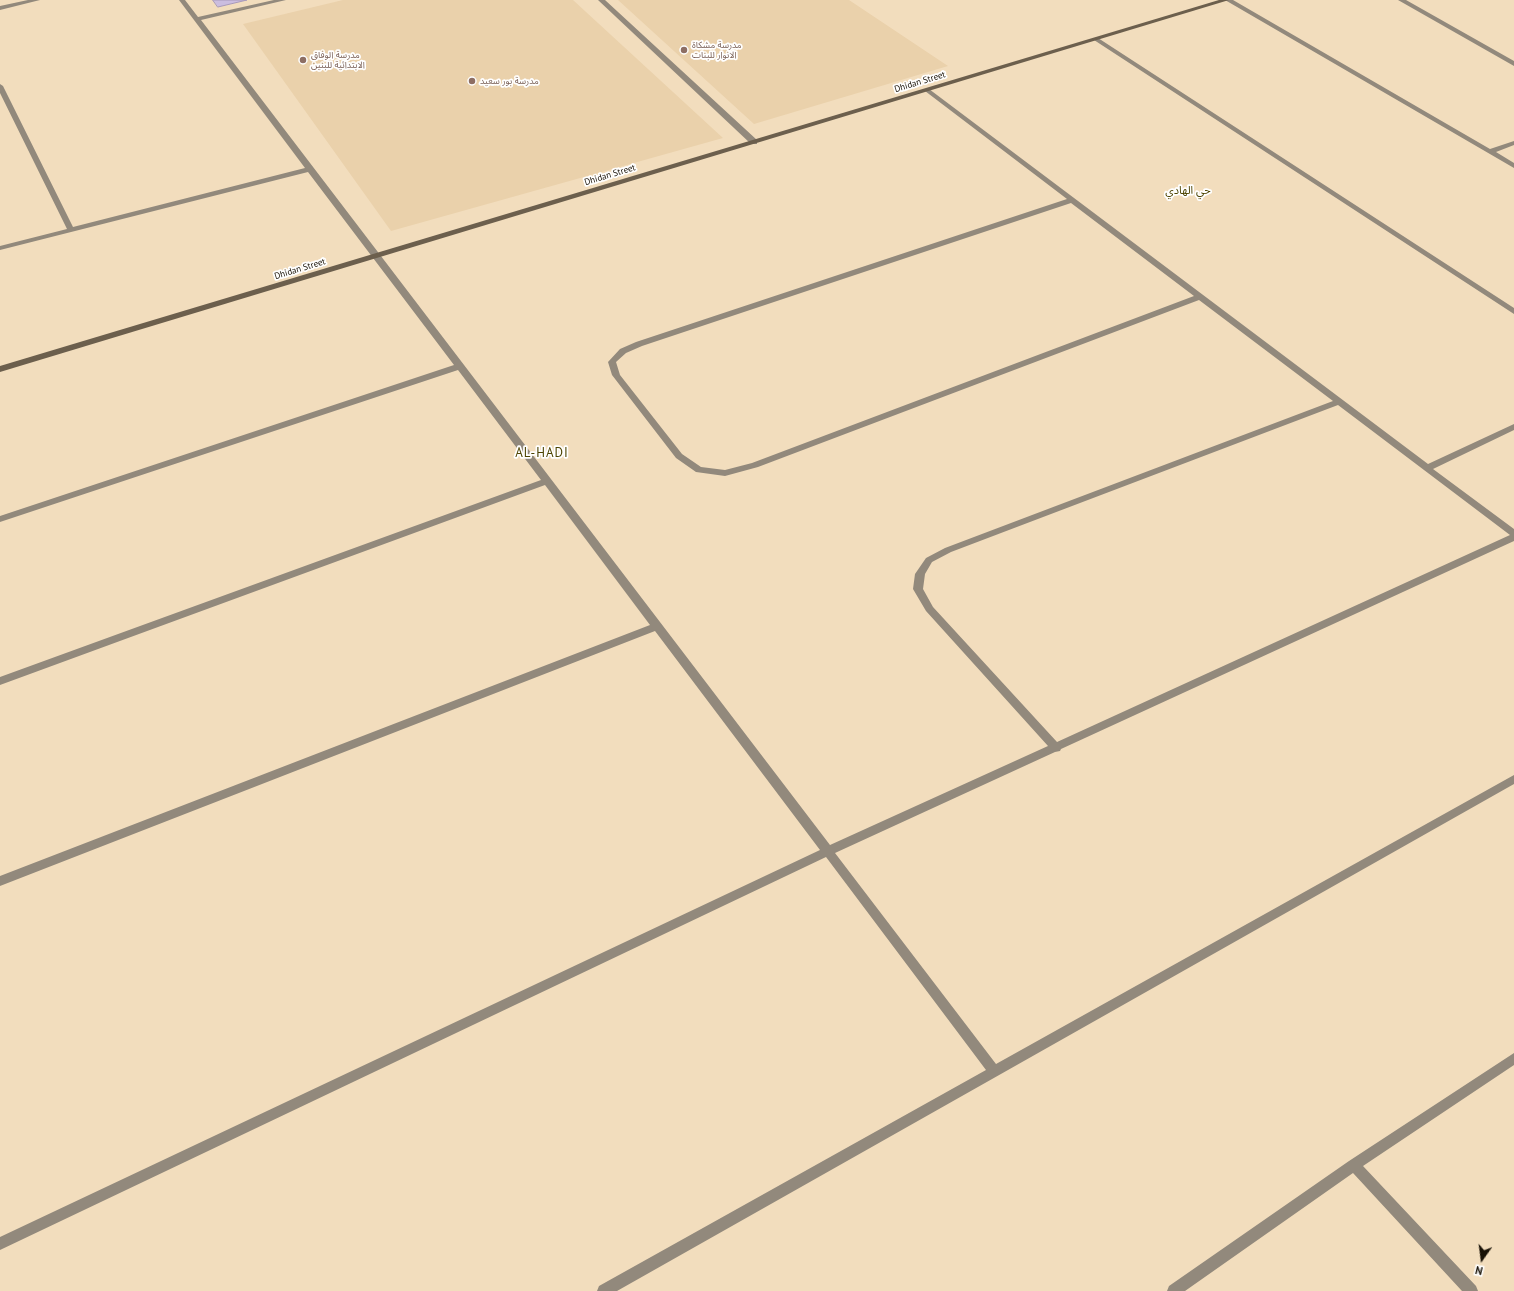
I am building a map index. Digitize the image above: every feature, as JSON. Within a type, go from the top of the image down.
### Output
[{"type":"street","points":[[0,8],[37,0]]},
{"type":"street","points":[[182,0],[994,1072]]},
{"type":"street","points":[[197,19],[283,0]]},
{"type":"street","points":[[601,0],[754,142]]},
{"type":"street","points":[[1227,0],[1514,166]]},
{"type":"street","name":"Dhidan Street","points":[[0,369],[1227,0]]},
{"type":"street","points":[[1401,0],[1514,64]]},
{"type":"street","points":[[1096,39],[1514,312]]},
{"type":"street","points":[[0,86],[71,230]]},
{"type":"street","points":[[0,1244],[828,851],[1056,748],[1514,535],[927,90]]},
{"type":"street","points":[[1490,152],[1514,143]]},
{"type":"street","points":[[0,248],[310,169]]},
{"type":"street","points":[[1072,200],[639,344],[623,351],[612,362],[616,375],[679,456],[699,470],[725,473],[754,465],[1199,297]]},
{"type":"street","points":[[0,519],[460,366]]},
{"type":"street","points":[[1056,748],[929,610],[918,590],[920,574],[929,560],[948,550],[1339,402]]},
{"type":"street","points":[[1427,468],[1514,427]]},
{"type":"street","points":[[0,681],[547,481]]},
{"type":"street","points":[[0,881],[657,626]]},
{"type":"street","points":[[604,1291],[1514,780]]},
{"type":"street","points":[[1174,1291],[1354,1165],[1514,1058]]},
{"type":"street","points":[[1354,1165],[1471,1291]]},
{"type":"shaded area","name":"مدرسة بور سعيد","points":[[343,0],[573,0],[723,138],[391,231],[243,24]]},
{"type":"shaded area","points":[[618,0],[849,0],[948,66],[754,124]]},
{"type":"building","points":[[213,0],[247,0],[218,7]]},
{"type":"place","name":"مدرسة مشكاة الانوار للبنات","points":[[684,50]]},
{"type":"place","name":"مدرسة الوفاق الابتدائية للبنين","points":[[303,60]]},
{"type":"place","name":"مدرسة بور سعيد","points":[[472,81]]},
{"type":"district","name":"حي الهادي","points":[[1188,191]]},
{"type":"district","name":"AL-HADI","points":[[542,453]]}]
